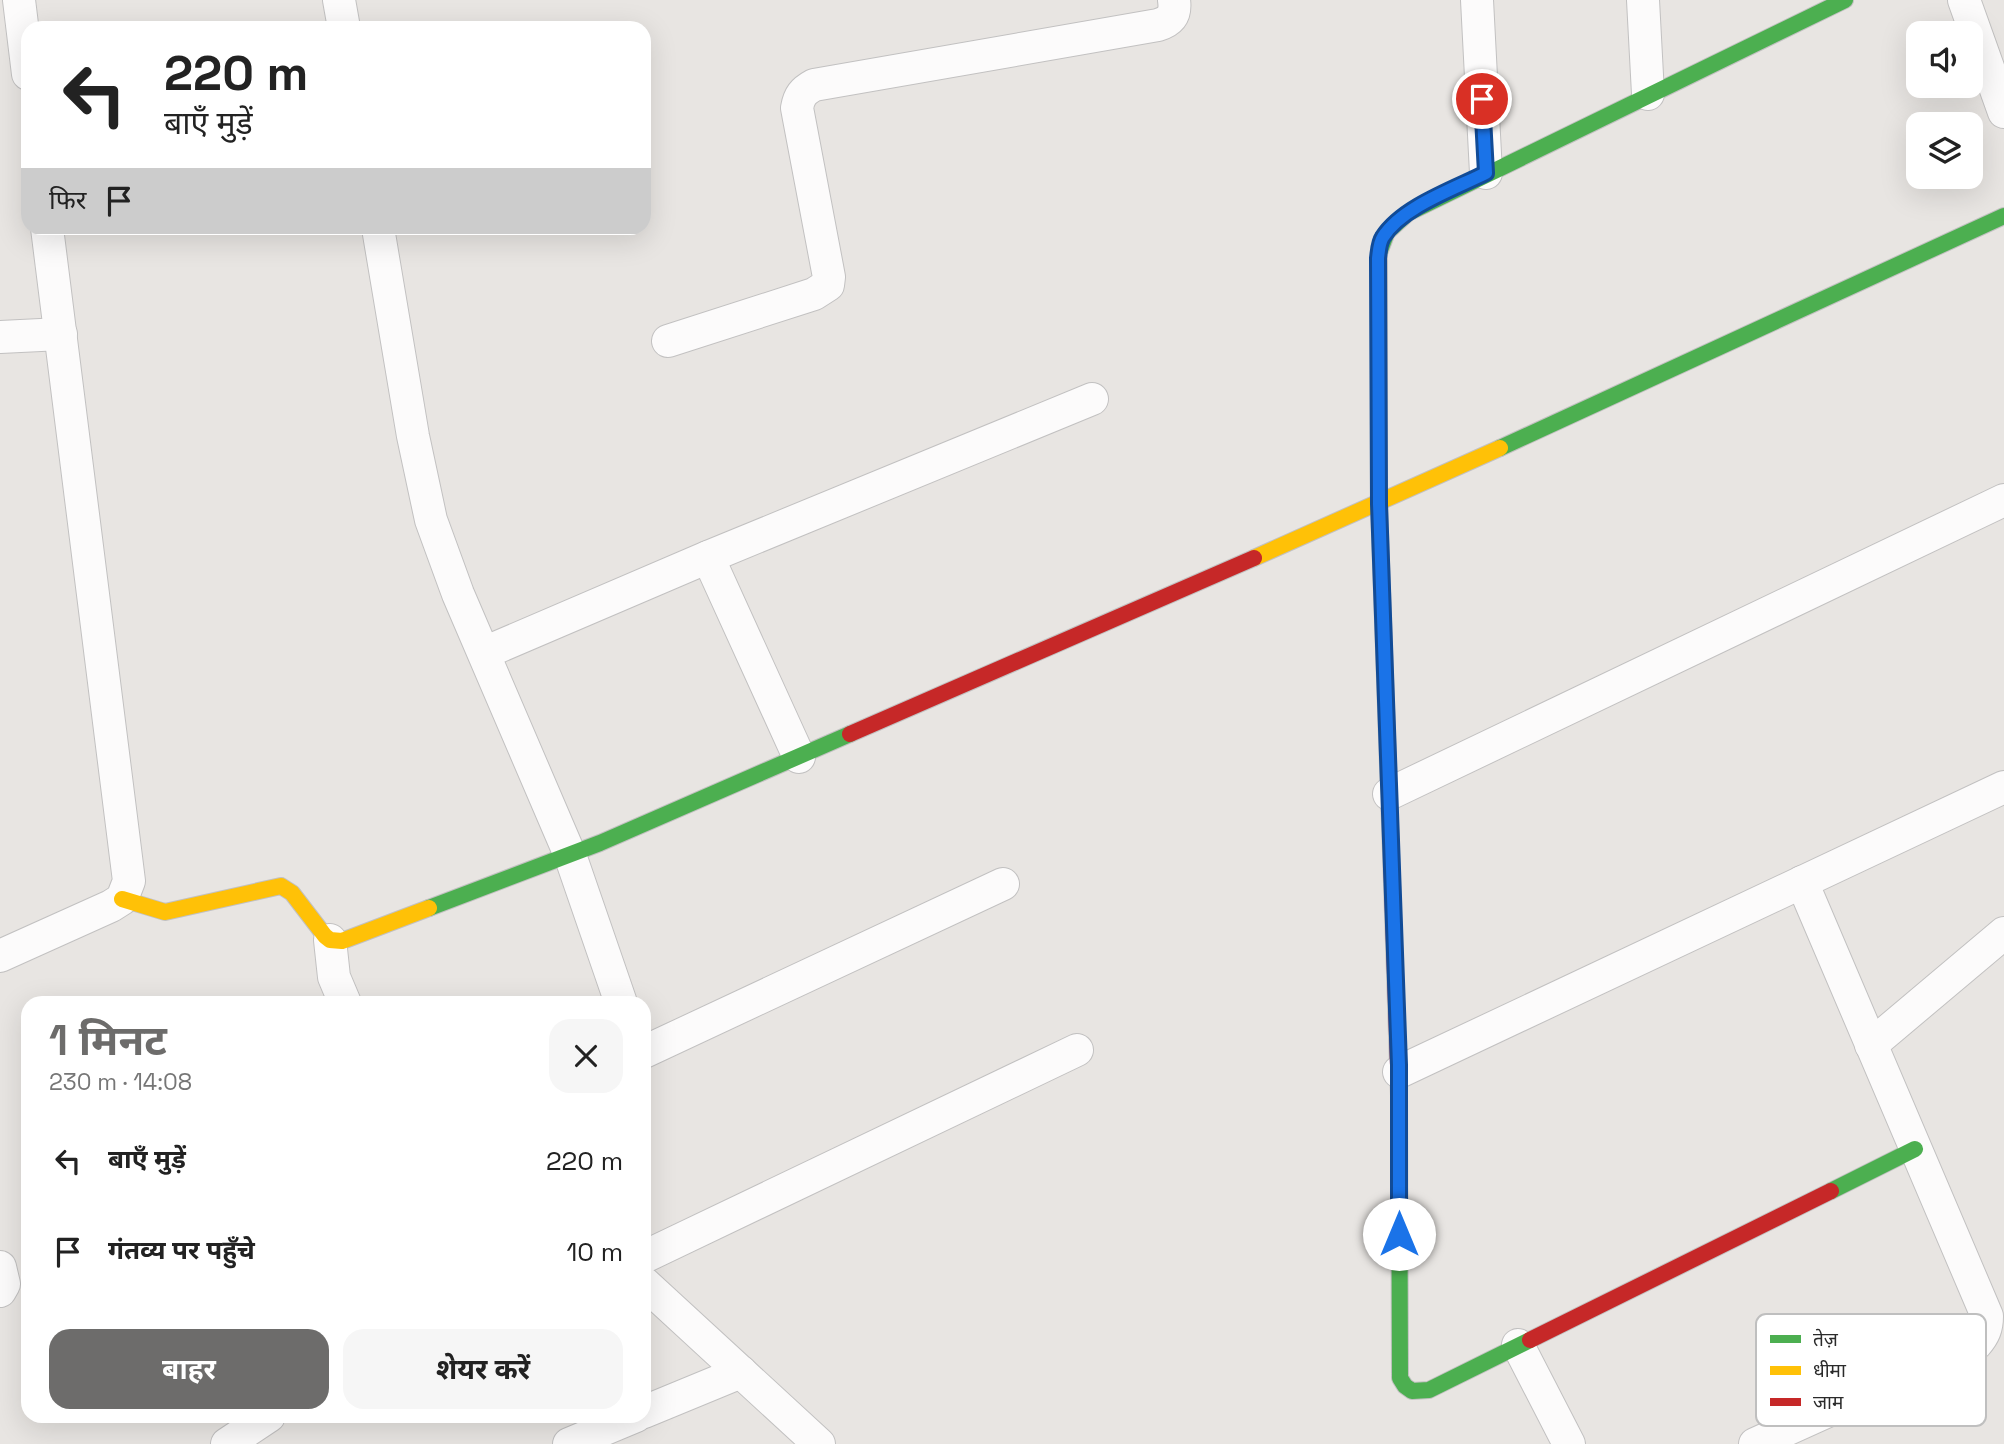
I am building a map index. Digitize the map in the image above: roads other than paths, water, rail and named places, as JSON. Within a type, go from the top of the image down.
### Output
[{"type":"street","points":[[19,0],[22,21]]},
{"type":"street","points":[[340,0],[343,21]]},
{"type":"street","points":[[668,341],[814,294],[828,285],[829,277],[797,108],[804,90],[814,85],[1158,25],[1174,15],[1174,0]]},
{"type":"street","points":[[1477,0],[1486,173]]},
{"type":"street","points":[[1643,0],[1648,94]]},
{"type":"street","points":[[1845,0],[1408,213],[1392,225],[1381,240],[1378,258],[1379,504],[1399,1072],[1400,1378],[1404,1387],[1412,1392],[1429,1390],[1915,1149]]},
{"type":"street","points":[[1964,0],[2004,112]]},
{"type":"street","points":[[330,940],[342,941],[570,855],[799,757],[1379,504],[2004,216]]},
{"type":"street","points":[[48,235],[129,871],[129,881],[122,899]]},
{"type":"street","points":[[379,235],[421,481],[445,561],[570,855],[619,996]]},
{"type":"street","points":[[0,337],[61,334]]},
{"type":"street","points":[[484,653],[708,557],[1093,399]]},
{"type":"street","points":[[1389,794],[2004,500]]},
{"type":"street","points":[[708,557],[799,757]]},
{"type":"street","points":[[1399,1072],[2004,787]]},
{"type":"street","points":[[1802,882],[1987,1316],[1986,1322]]},
{"type":"street","points":[[651,1049],[1003,884]]},
{"type":"street","points":[[0,956],[122,899],[165,912],[281,886],[292,893],[330,940],[334,977],[342,996]]},
{"type":"street","points":[[1871,1045],[2004,933]]},
{"type":"street","points":[[651,1254],[1077,1050]]},
{"type":"street","points":[[0,1267],[4,1284],[0,1291]]},
{"type":"street","points":[[651,1289],[819,1444]]},
{"type":"street","points":[[1518,1345],[1569,1444]]},
{"type":"street","points":[[651,1409],[741,1371]]},
{"type":"street","points":[[227,1444],[258,1423]]},
{"type":"street","points":[[569,1444],[619,1423]]},
{"type":"street","points":[[1755,1444],[1795,1426]]}]
